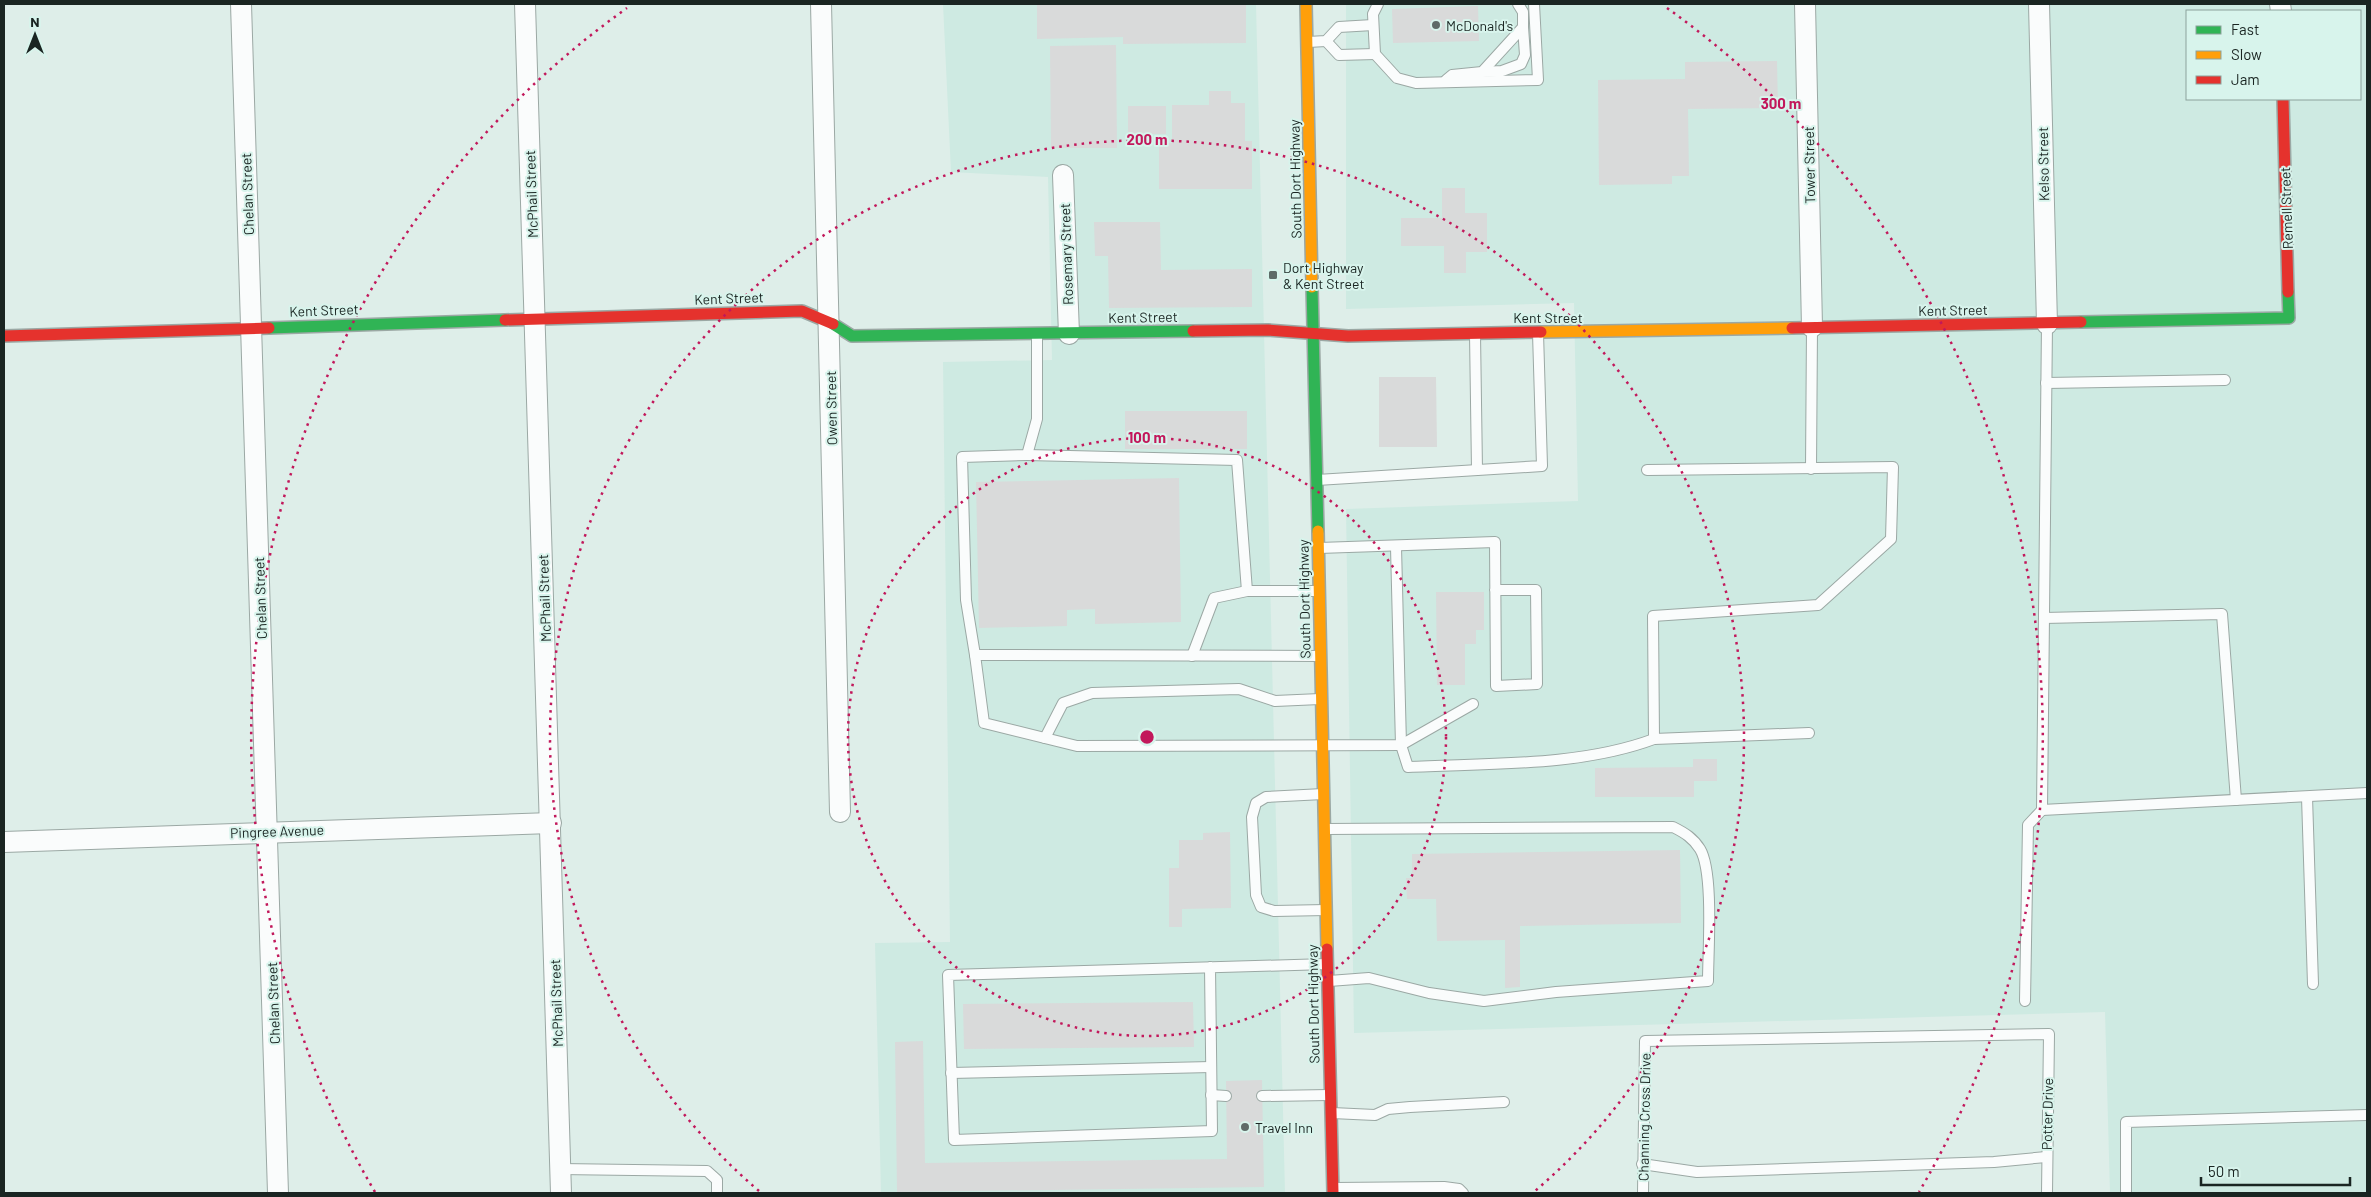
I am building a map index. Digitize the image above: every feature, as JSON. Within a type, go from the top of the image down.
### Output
[{"type":"street","name":"Chelan Street","points":[[241,4],[278,1193]]},
{"type":"street","name":"McPhail Street","points":[[525,4],[561,1193]]},
{"type":"street","name":"Owen Street","points":[[821,4],[830,322],[840,812]]},
{"type":"street","name":"South Dort Highway","points":[[1306,4],[1333,1191]]},
{"type":"street","name":"Tower Street","points":[[1805,4],[1812,327]]},
{"type":"street","name":"Kelso Street","points":[[2039,4],[2047,324]]},
{"type":"street","name":"Remell Street","points":[[2283,100],[2290,318]]},
{"type":"street","name":"Rosemary Street","points":[[1063,175],[1069,334]]},
{"type":"street","name":"Kent Street","points":[[4,336],[802,311],[830,322],[852,336],[1268,330],[1313,334],[1475,333],[2047,324],[2290,318]]},
{"type":"street","name":"Pingree Avenue","points":[[4,842],[267,831],[551,823]]},
{"type":"lane","points":[[1378,4],[1373,14],[1375,54],[1397,78],[1416,83],[1538,80],[1534,4]]},
{"type":"lane","points":[[1444,82],[1452,75],[1502,71],[1521,64],[1525,55],[1523,12],[1518,4]]},
{"type":"lane","points":[[1308,42],[1326,41],[1339,26],[1373,25]]},
{"type":"lane","points":[[1482,72],[1523,27]]},
{"type":"lane","points":[[1326,41],[1339,55],[1375,54]]},
{"type":"lane","points":[[2025,1001],[2028,825],[2042,810],[2047,324]]},
{"type":"lane","points":[[1811,469],[1812,327]]},
{"type":"lane","points":[[1316,480],[1542,466],[1538,332]]},
{"type":"lane","points":[[1475,333],[1477,470]]},
{"type":"lane","points":[[1027,455],[1037,419],[1037,334]]},
{"type":"lane","points":[[2046,383],[2225,380]]},
{"type":"lane","points":[[1248,591],[1237,460],[1027,455],[962,457],[966,600],[984,723],[1077,746],[1401,745],[1473,704]]},
{"type":"lane","points":[[1647,470],[1893,467],[1891,539],[1818,605],[1652,616],[1654,739]]},
{"type":"lane","points":[[1318,548],[1396,547],[1495,542],[1495,590],[1496,686],[1537,684],[1536,590],[1495,590]]},
{"type":"lane","points":[[1396,547],[1401,745],[1408,767],[1546,761],[1628,749],[1654,739],[1809,733]]},
{"type":"lane","points":[[1192,656],[1214,598],[1248,591],[1319,591]]},
{"type":"lane","points":[[2044,618],[2222,614],[2236,800]]},
{"type":"lane","points":[[975,656],[1320,656]]},
{"type":"lane","points":[[1045,738],[1063,703],[1092,693],[1239,689],[1275,701],[1322,699]]},
{"type":"lane","points":[[2042,810],[2367,793]]},
{"type":"lane","points":[[1324,794],[1266,796],[1256,804],[1252,817],[1256,895],[1261,907],[1274,911],[1326,910]]},
{"type":"lane","points":[[2307,796],[2313,984]]},
{"type":"lane","points":[[1324,829],[1673,827],[1690,836],[1701,851],[1707,878],[1708,981],[1556,992],[1484,1001],[1429,993],[1368,978],[1328,981]]},
{"type":"lane","points":[[1210,967],[1212,1131],[954,1140],[948,975],[1210,967],[1328,964]]},
{"type":"lane","name":"Channing Cross Drive","points":[[1642,1193],[1646,1041],[2049,1034]]},
{"type":"lane","name":"Potter Drive","points":[[2047,1193],[2049,1034]]},
{"type":"lane","points":[[951,1073],[1211,1067]]},
{"type":"lane","points":[[1211,1095],[1226,1096]]},
{"type":"lane","points":[[1262,1096],[1330,1095]]},
{"type":"lane","points":[[1331,1113],[1375,1115],[1388,1110],[1410,1107],[1504,1102]]},
{"type":"lane","points":[[2126,1193],[2126,1122],[2367,1116]]},
{"type":"lane","points":[[1642,1164],[1697,1172],[1994,1162],[2046,1157]]},
{"type":"lane","points":[[560,1169],[707,1171],[717,1180],[717,1193]]},
{"type":"lane","points":[[1333,1191],[1444,1187],[1459,1189],[1463,1193]]},
{"type":"shaded area","points":[[943,4],[1256,4],[1285,1193],[881,1193],[875,943],[950,942],[943,362],[1052,360],[1048,177],[951,172]]},
{"type":"shaded area","points":[[1346,4],[2367,4],[2367,1193],[2110,1193],[2105,1012],[1354,1033],[1346,509],[1578,501],[1574,303],[1346,309]]},
{"type":"building","points":[[1037,4],[1246,4],[1246,43],[1123,44],[1123,37],[1037,39]]},
{"type":"building","name":"McDonald's","points":[[1478,6],[1479,41],[1393,43],[1392,9]]},
{"type":"building","points":[[1116,45],[1117,148],[1051,148],[1050,46]]},
{"type":"building","points":[[1777,61],[1778,108],[1688,109],[1689,176],[1672,176],[1672,184],[1599,185],[1598,80],[1685,79],[1685,62]]},
{"type":"building","points":[[1209,91],[1231,91],[1231,103],[1245,103],[1245,141],[1252,141],[1252,189],[1159,189],[1159,143],[1172,143],[1172,105],[1209,105]]},
{"type":"building","points":[[1128,106],[1166,106],[1166,134],[1128,134]]},
{"type":"building","points":[[1442,188],[1465,188],[1465,213],[1487,213],[1487,252],[1466,252],[1466,273],[1444,273],[1444,246],[1401,246],[1401,218],[1442,218]]},
{"type":"building","points":[[1094,222],[1160,222],[1161,270],[1252,269],[1252,307],[1109,308],[1108,256],[1095,256]]},
{"type":"building","points":[[1379,377],[1436,377],[1437,447],[1379,447]]},
{"type":"building","points":[[1125,411],[1247,411],[1247,449],[1125,449]]},
{"type":"building","points":[[1179,478],[1181,622],[1095,624],[1095,609],[1067,610],[1067,626],[979,628],[976,482]]},
{"type":"building","points":[[1436,592],[1484,592],[1484,630],[1476,630],[1476,644],[1465,644],[1465,685],[1437,685]]},
{"type":"building","points":[[1693,759],[1717,759],[1717,781],[1694,781],[1694,797],[1595,797],[1595,768],[1693,767]]},
{"type":"building","points":[[1230,832],[1231,908],[1182,909],[1182,927],[1169,927],[1169,868],[1179,868],[1179,840],[1203,840],[1203,833]]},
{"type":"building","points":[[1680,850],[1681,923],[1520,926],[1520,987],[1505,988],[1505,940],[1437,941],[1436,899],[1407,899],[1406,878],[1412,878],[1412,854]]},
{"type":"building","points":[[1193,1002],[1194,1047],[964,1049],[963,1004]]},
{"type":"building","name":"Travel Inn","points":[[923,1041],[925,1163],[1227,1159],[1226,1081],[1262,1080],[1264,1187],[897,1192],[895,1042]]},
{"type":"traffic: fast","points":[[1312,287],[1318,531]]},
{"type":"traffic: fast","points":[[2081,322],[2289,318],[2288,292]]},
{"type":"traffic: fast","points":[[269,328],[505,320]]},
{"type":"traffic: fast","points":[[833,324],[852,336],[1193,331]]},
{"type":"traffic: slow","points":[[1306,4],[1312,287]]},
{"type":"traffic: slow","points":[[1541,332],[1792,328]]},
{"type":"traffic: slow","points":[[1318,531],[1327,949]]},
{"type":"traffic: jam","points":[[2283,100],[2288,292]]},
{"type":"traffic: jam","points":[[505,320],[802,311],[833,324]]},
{"type":"traffic: jam","points":[[1792,328],[2081,322]]},
{"type":"traffic: jam","points":[[4,336],[269,328]]},
{"type":"traffic: jam","points":[[1193,331],[1268,330],[1348,336],[1541,332]]},
{"type":"traffic: jam","points":[[1327,949],[1333,1193]]},
{"type":"place","name":"McDonald's","points":[[1436,25]]},
{"type":"place","name":"Dort Highway & Kent Street","points":[[1273,275]]},
{"type":"place","name":"Travel Inn","points":[[1245,1127]]}]
